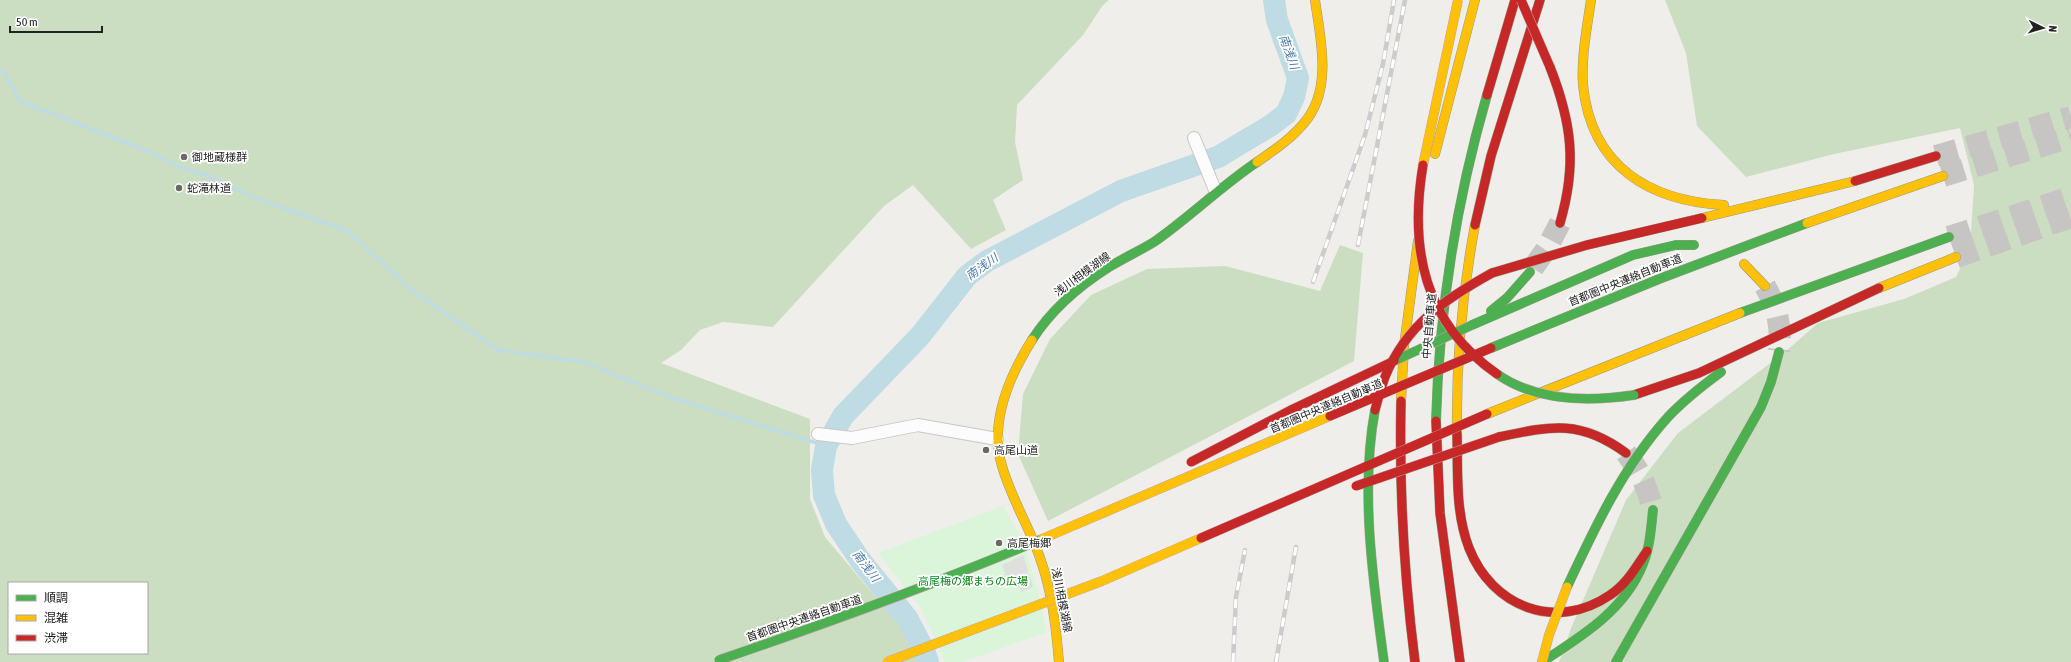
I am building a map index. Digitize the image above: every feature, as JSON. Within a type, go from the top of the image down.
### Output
[{"type":"main road","name":"浅川相模湖線","points":[[1059,662],[1048,582],[1030,531],[1006,477],[997,439],[1004,400],[1017,366],[1037,331],[1058,305],[1096,276],[1154,241],[1215,190],[1285,141],[1304,123],[1315,106],[1320,87],[1321,67],[1315,0]]},
{"type":"main road","points":[[1458,0],[1426,140],[1417,218],[1421,265],[1430,295],[1444,322],[1469,353],[1509,382],[1542,395],[1573,400],[1613,399],[1634,395],[1699,373],[1865,294],[1956,257]]},
{"type":"main road","name":"中央自動車道","points":[[1415,662],[1404,577],[1401,524],[1398,461],[1401,373],[1410,293],[1428,186],[1450,93],[1475,0]]},
{"type":"main road","name":"中央自動車道","points":[[1460,662],[1446,574],[1438,485],[1436,424],[1441,325],[1448,263],[1460,197],[1484,104],[1515,0]]},
{"type":"main road","points":[[1521,0],[1550,67],[1566,109],[1571,137],[1571,181],[1567,202],[1560,223]]},
{"type":"main road","points":[[1540,0],[1484,182],[1473,236],[1464,294],[1458,381],[1457,439],[1460,505],[1464,535],[1473,558],[1492,586],[1520,604],[1542,611],[1572,610],[1592,605],[1601,600],[1616,591],[1629,578],[1647,551]]},
{"type":"main road","points":[[1590,0],[1583,59],[1585,98],[1596,133],[1616,162],[1636,180],[1651,190],[1671,199],[1703,205],[1768,203]]},
{"type":"main road","points":[[1384,662],[1375,590],[1369,498],[1369,454],[1374,407],[1389,366],[1400,348],[1415,328],[1441,302],[1492,273],[1559,251],[1768,203],[1875,176],[1936,156]]},
{"type":"main road","name":"首都圏中央連絡自動車道","points":[[718,660],[858,612],[958,574],[1604,301],[1799,225],[1943,176]]},
{"type":"main road","points":[[1102,581],[1487,414],[1640,351],[1818,282],[1949,237]]},
{"type":"main road","points":[[1182,467],[1293,409],[1472,325],[1493,312],[1634,255],[1676,245],[1694,245]]},
{"type":"main road","points":[[1744,264],[1765,286]]},
{"type":"main road","points":[[1493,312],[1530,272]]},
{"type":"main road","points":[[1542,662],[1549,635],[1567,587],[1598,520],[1640,448],[1654,431],[1681,405],[1714,377],[1774,338]]},
{"type":"main road","points":[[1616,662],[1761,407],[1771,382],[1779,352]]},
{"type":"main road","points":[[1348,490],[1470,446],[1499,437],[1546,428],[1565,427],[1582,429],[1600,434],[1626,453]]},
{"type":"main road","points":[[1062,529],[1161,478]]},
{"type":"main road","points":[[1542,662],[1588,633],[1614,610],[1638,579],[1652,531],[1652,510]]},
{"type":"main road","points":[[887,662],[1273,517]]},
{"type":"street","points":[[1194,138],[1206,171],[1215,190]]},
{"type":"street","points":[[818,434],[845,438],[864,436],[918,425],[997,439]]},
{"type":"green space","points":[[0,0],[1109,0],[1103,5],[1083,35],[1017,105],[1015,142],[1023,180],[993,200],[1006,230],[971,249],[913,185],[884,206],[773,327],[723,322],[700,330],[681,350],[661,363],[810,419],[810,499],[825,537],[911,639],[919,662],[0,662]]},
{"type":"green space","points":[[1665,0],[2071,0],[2071,662],[1559,662],[1572,626],[1626,500],[1678,433],[1785,352],[1818,323],[1904,299],[1956,277],[1970,247],[1974,185],[1960,128],[1834,154],[1746,177],[1697,126],[1686,53]]},
{"type":"green space","points":[[1340,245],[1363,253],[1354,361],[1048,521],[1018,454],[1023,394],[1050,339],[1091,295],[1147,269],[1225,266],[1320,291]]},
{"type":"green space","name":"高尾梅の郷まちの広場","points":[[1003,506],[1023,541],[1038,590],[1047,632],[963,662],[945,662],[921,608],[878,553]]},
{"type":"shaded area","points":[[1023,555],[1033,587],[1021,592],[1018,584],[1010,587],[1002,565]]},
{"type":"waterway","name":"南浅川","points":[[928,662],[924,650],[907,618],[860,560],[836,524],[824,495],[822,470],[826,446],[843,416],[920,336],[967,276],[987,261],[1121,191],[1218,157],[1270,126],[1286,114],[1294,97],[1298,78],[1277,20],[1274,0]]},
{"type":"waterway","points":[[0,71],[3,70],[20,101],[147,151],[177,166],[206,175],[258,199],[346,230],[416,293],[499,350],[584,362],[670,397],[826,446]]},
{"type":"tunnel","points":[[1936,156],[2071,117]]},
{"type":"tunnel","points":[[1943,176],[2071,137]]},
{"type":"tunnel","points":[[1949,237],[2071,197]]},
{"type":"tunnel","points":[[1956,257],[2071,217]]},
{"type":"tunnel","points":[[1533,268],[1547,248],[1560,223]]},
{"type":"tunnel","points":[[1765,286],[1778,317],[1780,334],[1779,351]]},
{"type":"tunnel","points":[[1626,453],[1643,480],[1653,510]]},
{"type":"railway","points":[[1313,282],[1365,135],[1383,64],[1394,0]]},
{"type":"railway","points":[[1358,245],[1405,0]]},
{"type":"railway","points":[[1276,662],[1296,547]]},
{"type":"railway","points":[[1233,662],[1236,597],[1245,550]]},
{"type":"traffic: fast","points":[[1436,421],[1441,338],[1451,256],[1466,175],[1487,95]]},
{"type":"traffic: fast","points":[[1032,340],[1066,299],[1087,282],[1109,267],[1154,242],[1257,162]]},
{"type":"traffic: fast","points":[[1491,348],[1659,279],[1807,223]]},
{"type":"traffic: fast","points":[[1740,313],[1949,237]]},
{"type":"traffic: fast","points":[[1472,325],[1633,255],[1676,245],[1694,245]]},
{"type":"traffic: fast","points":[[1491,311],[1507,298],[1530,272]]},
{"type":"traffic: fast","points":[[1394,361],[1472,325]]},
{"type":"traffic: fast","points":[[1616,662],[1761,407],[1771,382],[1779,352]]},
{"type":"traffic: fast","points":[[1567,587],[1599,520],[1637,456],[1668,417],[1693,393],[1721,372]]},
{"type":"traffic: fast","points":[[1497,374],[1512,383],[1529,390],[1563,398],[1599,399],[1634,395]]},
{"type":"traffic: fast","points":[[1375,410],[1371,440],[1368,504],[1372,568],[1384,662]]},
{"type":"traffic: fast","points":[[1542,662],[1587,632],[1614,608],[1625,595],[1635,580],[1645,558],[1650,537],[1653,510]]},
{"type":"traffic: fast","points":[[719,660],[800,632],[962,572],[1042,539]]},
{"type":"traffic: slow","points":[[1257,162],[1297,131],[1308,118],[1315,105],[1320,91],[1322,76],[1321,44],[1315,0]]},
{"type":"traffic: slow","points":[[1423,165],[1458,0]]},
{"type":"traffic: slow","points":[[1435,154],[1475,0]]},
{"type":"traffic: slow","points":[[1591,0],[1584,53],[1583,85],[1588,113],[1598,137],[1611,158],[1628,174],[1649,187],[1671,196],[1697,202],[1724,205]]},
{"type":"traffic: slow","points":[[1807,223],[1943,176]]},
{"type":"traffic: slow","points":[[1702,218],[1855,181]]},
{"type":"traffic: slow","points":[[1457,433],[1459,355],[1463,303],[1475,225]]},
{"type":"traffic: slow","points":[[1401,401],[1404,346],[1418,241]]},
{"type":"traffic: slow","points":[[1879,288],[1956,257]]},
{"type":"traffic: slow","points":[[1744,264],[1765,286]]},
{"type":"traffic: slow","points":[[1487,414],[1740,313]]},
{"type":"traffic: slow","points":[[1032,340],[1016,368],[1004,400],[998,433],[999,450],[1006,478],[1036,546],[1048,583],[1053,609],[1059,662]]},
{"type":"traffic: slow","points":[[1042,539],[1330,416]]},
{"type":"traffic: slow","points":[[887,662],[1102,581],[1201,538]]},
{"type":"traffic: slow","points":[[1542,662],[1549,635],[1567,587]]},
{"type":"traffic: jam","points":[[1487,95],[1515,0]]},
{"type":"traffic: jam","points":[[1521,0],[1550,67]]},
{"type":"traffic: jam","points":[[1475,225],[1491,156],[1540,0]]},
{"type":"traffic: jam","points":[[1550,67],[1563,107],[1570,144],[1569,182],[1560,223]]},
{"type":"traffic: jam","points":[[1855,181],[1936,156]]},
{"type":"traffic: jam","points":[[1423,165],[1419,196],[1418,226],[1421,255],[1427,282],[1438,308],[1453,332],[1472,354],[1497,374]]},
{"type":"traffic: jam","points":[[1492,273],[1587,245],[1702,218]]},
{"type":"traffic: jam","points":[[1375,410],[1385,377],[1404,342],[1429,315],[1443,304],[1458,293],[1492,273]]},
{"type":"traffic: jam","points":[[1634,395],[1699,373],[1879,288]]},
{"type":"traffic: jam","points":[[1330,416],[1491,348]]},
{"type":"traffic: jam","points":[[1191,462],[1293,409],[1394,361]]},
{"type":"traffic: jam","points":[[1401,401],[1403,532],[1415,662]]},
{"type":"traffic: jam","points":[[1201,538],[1487,414]]},
{"type":"traffic: jam","points":[[1436,421],[1440,513],[1460,662]]},
{"type":"traffic: jam","points":[[1499,437],[1534,430],[1565,428],[1579,430],[1594,435],[1609,442],[1626,453]]},
{"type":"traffic: jam","points":[[1457,433],[1459,506],[1461,520],[1469,548],[1479,568],[1493,585],[1509,599],[1528,608],[1548,612],[1568,612],[1589,606],[1616,591],[1631,575],[1647,551]]},
{"type":"traffic: jam","points":[[1356,486],[1499,437]]},
{"type":"place","name":"御地蔵様群","points":[[184,157]]},
{"type":"place","name":"蛇滝林道","points":[[179,188]]},
{"type":"place","name":"高尾山道","points":[[986,450]]},
{"type":"place","name":"高尾梅郷","points":[[999,543]]}]
